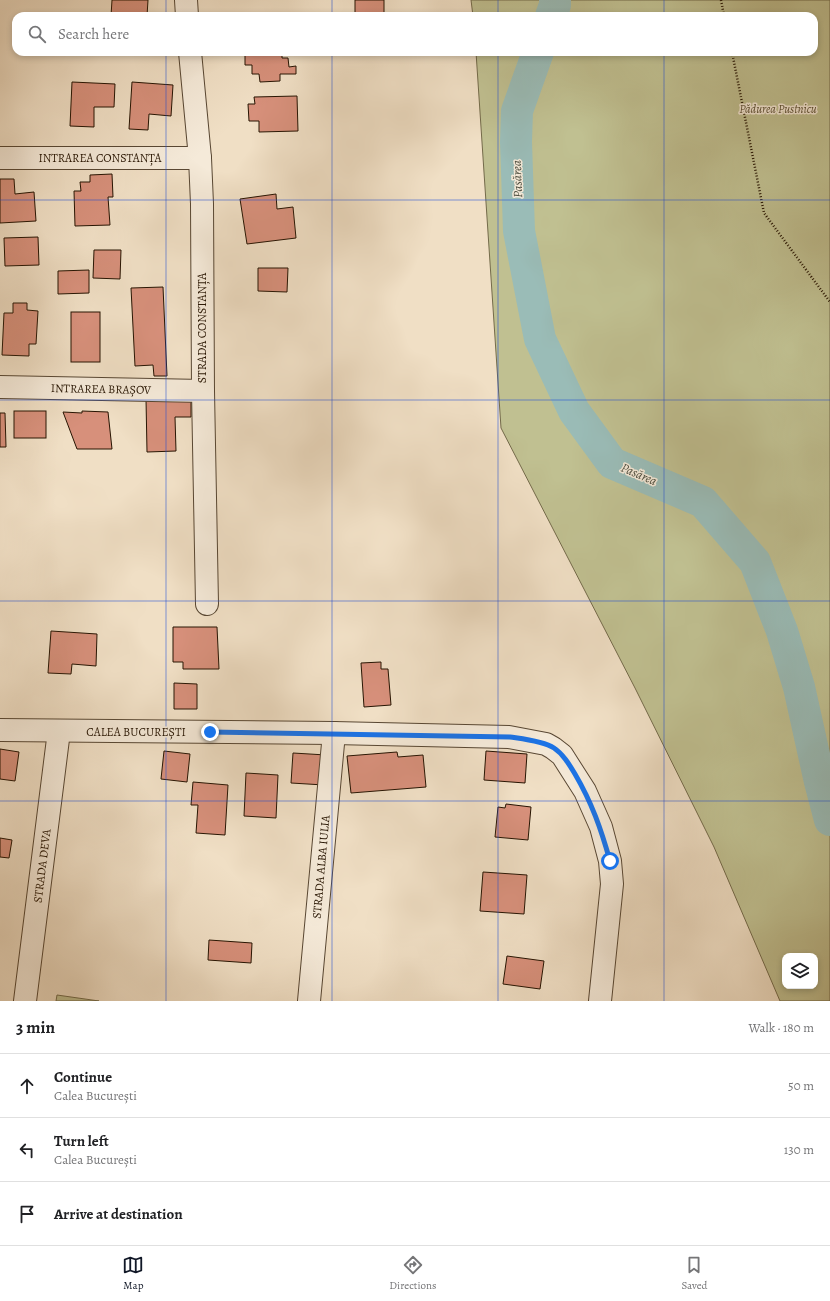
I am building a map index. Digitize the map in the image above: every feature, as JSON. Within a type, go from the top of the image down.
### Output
[{"type":"street","points":[[186,0],[187,12]]},
{"type":"street","name":"STRADA CONSTANȚA","points":[[190,56],[200,158],[202,204],[206,604]]},
{"type":"street","name":"INTRAREA CONSTANȚA","points":[[0,158],[200,158]]},
{"type":"street","name":"INTRAREA BRAȘOV","points":[[0,387],[203,391]]},
{"type":"street","name":"CALEA BUCUREȘTI","points":[[0,730],[334,733],[510,737],[546,744],[554,748],[562,755],[585,791],[601,827],[610,861],[612,884],[600,1001]]},
{"type":"street","name":"STRADA DEVA","points":[[25,1001],[58,731]]},
{"type":"street","name":"STRADA ALBA IULIA","points":[[309,1001],[334,733]]},
{"type":"path","points":[[721,0],[723,12]]},
{"type":"path","points":[[733,56],[764,213],[830,302]]},
{"type":"green space","name":"Pădurea Pustnicu","points":[[471,0],[830,0],[830,1001],[780,1001],[714,847],[635,688],[501,428],[476,56],[818,56],[818,12],[472,12]]},
{"type":"green space","points":[[57,995],[99,1001],[56,1001]]},
{"type":"building","points":[[112,0],[148,0],[147,12],[111,12]]},
{"type":"building","points":[[355,0],[384,0],[384,12],[355,12]]},
{"type":"building","points":[[245,56],[282,56],[282,58],[288,58],[289,67],[296,66],[296,74],[280,74],[280,81],[260,82],[259,74],[252,74],[252,65],[245,65]]},
{"type":"building","points":[[72,82],[115,84],[114,107],[94,107],[94,127],[70,126]]},
{"type":"building","points":[[132,82],[173,85],[171,116],[149,114],[148,130],[129,129]]},
{"type":"building","points":[[297,96],[298,131],[259,132],[259,121],[249,121],[248,104],[255,104],[254,97]]},
{"type":"building","points":[[112,174],[113,197],[108,197],[110,225],[75,226],[74,191],[81,191],[80,182],[90,182],[90,175]]},
{"type":"building","points":[[0,179],[14,179],[15,194],[34,192],[36,221],[0,223]]},
{"type":"building","points":[[276,194],[277,209],[293,207],[296,238],[247,244],[240,199]]},
{"type":"building","points":[[38,237],[39,265],[5,266],[4,238]]},
{"type":"building","points":[[94,250],[121,250],[120,279],[93,278]]},
{"type":"building","points":[[258,268],[288,268],[287,292],[258,291]]},
{"type":"building","points":[[89,270],[89,293],[58,294],[58,271]]},
{"type":"building","points":[[163,287],[167,376],[154,376],[153,365],[135,366],[131,288]]},
{"type":"building","points":[[13,303],[27,303],[27,310],[38,311],[36,344],[29,344],[29,356],[2,355],[4,313],[13,313]]},
{"type":"building","points":[[71,312],[100,312],[100,362],[71,362]]},
{"type":"building","points":[[191,397],[191,417],[175,417],[176,451],[147,452],[146,399]]},
{"type":"building","points":[[14,411],[46,411],[46,438],[14,438]]},
{"type":"building","points":[[82,411],[108,412],[112,449],[77,449],[63,412],[82,413]]},
{"type":"building","points":[[0,413],[5,413],[6,447],[0,447]]},
{"type":"building","points":[[173,627],[217,627],[219,669],[183,669],[183,662],[173,662]]},
{"type":"building","points":[[51,631],[97,634],[96,666],[72,664],[71,674],[48,673]]},
{"type":"building","points":[[381,662],[381,669],[388,669],[391,705],[364,707],[361,663]]},
{"type":"building","points":[[174,683],[197,684],[197,709],[174,709]]},
{"type":"building","points":[[0,749],[19,752],[15,781],[0,779]]},
{"type":"building","points":[[164,751],[190,754],[187,782],[161,779]]},
{"type":"building","points":[[486,751],[527,754],[525,783],[484,780]]},
{"type":"building","points":[[397,752],[398,757],[423,755],[426,787],[351,793],[347,756]]},
{"type":"building","points":[[293,753],[326,755],[324,785],[291,783]]},
{"type":"building","points":[[246,773],[278,775],[276,818],[244,816]]},
{"type":"building","points":[[193,782],[228,785],[225,835],[196,833],[198,805],[191,805]]},
{"type":"building","points":[[506,804],[531,807],[528,840],[495,837],[498,807],[505,808]]},
{"type":"building","points":[[0,838],[12,840],[9,858],[0,857]]},
{"type":"building","points":[[483,872],[527,875],[524,914],[480,911]]},
{"type":"building","points":[[209,940],[252,943],[251,963],[208,960]]},
{"type":"building","points":[[507,956],[544,961],[540,989],[503,984]]},
{"type":"waterway","name":"Pasărea","points":[[552,12],[555,0]]},
{"type":"waterway","name":"Pasărea","points":[[537,56],[517,111],[516,142],[519,231],[540,339],[574,411],[612,463],[703,502],[755,562],[782,631],[799,687],[830,820]]},
{"type":"route","points":[[210,732],[510,737],[546,744],[554,748],[562,755],[585,791],[601,827],[610,861]]}]
